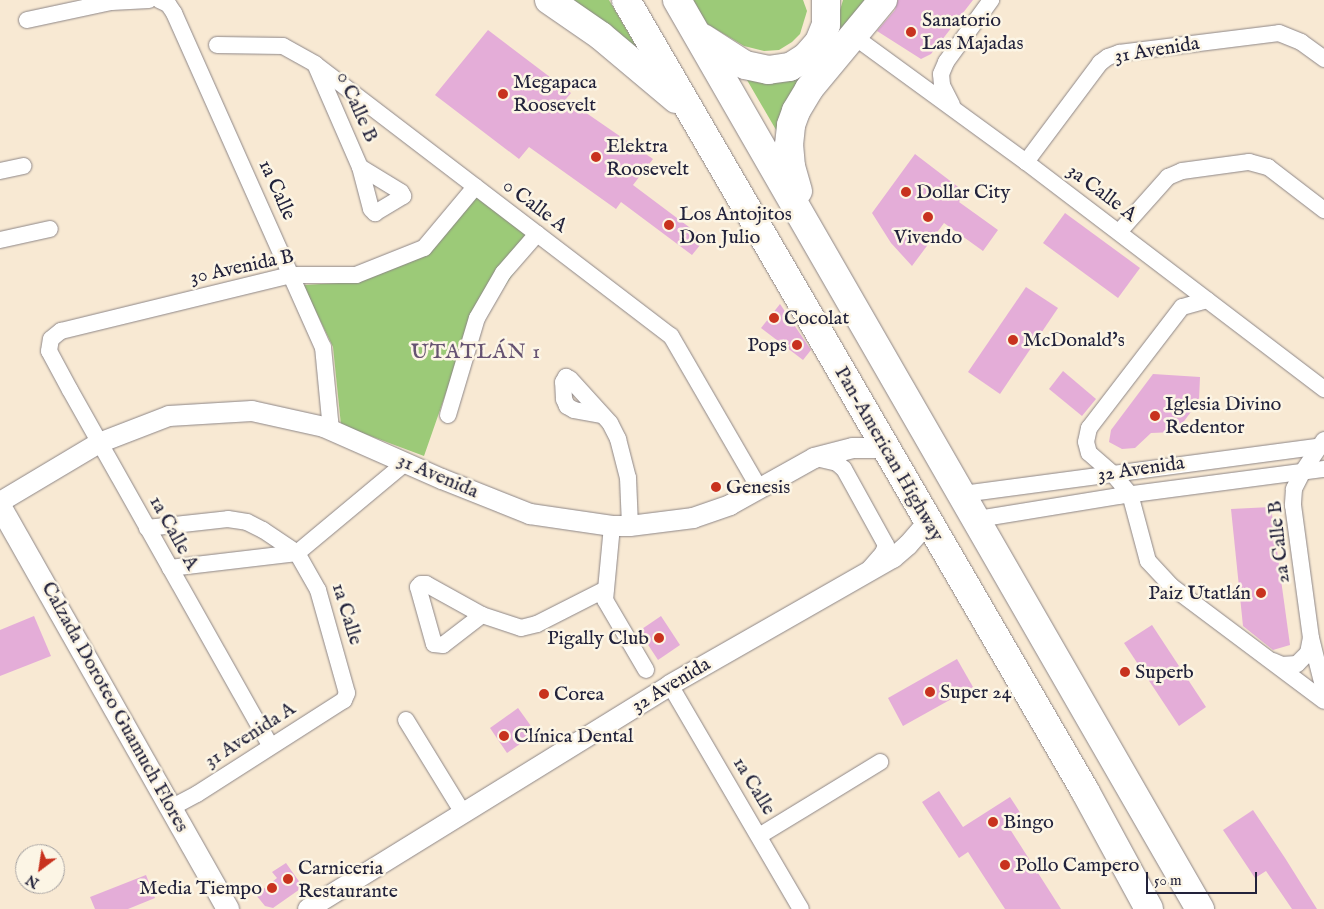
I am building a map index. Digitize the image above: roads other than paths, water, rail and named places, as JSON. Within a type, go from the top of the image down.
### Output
[{"type":"highway","points":[[549,0],[601,36],[689,109]]},
{"type":"highway","name":"Pan-American Highway","points":[[626,0],[1085,791],[1149,909]]},
{"type":"highway","points":[[677,0],[978,519],[1200,909]]},
{"type":"highway","points":[[698,34],[745,65],[758,69],[778,70],[806,57],[819,42],[826,25],[826,0]]},
{"type":"highway","points":[[813,235],[791,167],[789,146],[791,125],[803,98],[852,35],[883,0]]},
{"type":"main road","name":"Calzada Doroteo Guamuch Flores","points":[[0,504],[228,909]]},
{"type":"street","points":[[27,20],[110,2],[149,0]]},
{"type":"street","points":[[953,109],[942,84],[941,74],[946,62],[991,0]]},
{"type":"street","name":"1a Calle","points":[[163,2],[174,13],[322,347],[331,430]]},
{"type":"street","name":"31 Avenida","points":[[1026,162],[1100,63],[1108,56],[1119,53],[1279,33],[1301,42],[1324,58]]},
{"type":"street","name":"3a Calle A","points":[[852,35],[1026,162],[1324,389]]},
{"type":"street","name":"0 Calle A","points":[[217,45],[283,46],[315,64],[671,336],[760,488]]},
{"type":"street","name":"0 Calle B","points":[[315,64],[360,167]]},
{"type":"street","points":[[1119,232],[1168,177],[1182,171],[1249,162],[1268,167],[1324,210]]},
{"type":"street","points":[[0,171],[23,166]]},
{"type":"street","name":"30 Avenida B","points":[[51,339],[61,331],[291,275],[356,275],[424,248],[475,187]]},
{"type":"street","points":[[0,240],[50,229]]},
{"type":"street","points":[[448,415],[480,312],[503,273],[537,234]]},
{"type":"street","points":[[1178,278],[1182,307]]},
{"type":"street","points":[[1207,300],[1182,307],[1089,428],[1086,442],[1089,453],[1113,474],[1130,494],[1148,561],[1171,586],[1324,702]]},
{"type":"street","name":"1a Calle A","points":[[51,339],[49,351],[99,444],[270,745]]},
{"type":"street","points":[[566,377],[563,382],[564,399],[567,406],[574,410],[602,415],[610,423],[621,447],[628,478],[621,526],[606,589],[606,600],[646,670]]},
{"type":"street","name":"31 Avenida","points":[[0,504],[99,444],[169,416],[252,410],[331,430],[404,463],[530,514],[621,526],[693,518],[730,505],[814,458],[853,448],[886,448]]},
{"type":"street","name":"32 Avenida","points":[[963,494],[1323,444]]},
{"type":"street","name":"32 Avenida","points":[[1302,473],[1323,444]]},
{"type":"street","points":[[814,458],[837,463],[844,469],[886,545],[883,553],[875,560],[869,570]]},
{"type":"street","points":[[170,568],[297,553],[404,463]]},
{"type":"street","name":"32 Avenida","points":[[978,519],[1130,494],[1324,469]]},
{"type":"street","name":"2a Calle B","points":[[1302,473],[1294,489],[1293,505],[1311,638],[1324,690]]},
{"type":"street","points":[[147,528],[228,519],[247,522],[263,530],[297,553]]},
{"type":"street","name":"32 Avenida","points":[[308,909],[670,685],[892,558],[908,546],[928,522]]},
{"type":"street","name":"1a Calle","points":[[297,553],[318,590],[347,692]]},
{"type":"street","points":[[482,615],[521,628],[529,627],[606,589]]},
{"type":"street","points":[[1268,658],[1282,665],[1297,664],[1308,653],[1311,638]]},
{"type":"street","name":"1a Calle","points":[[670,685],[801,909]]},
{"type":"street","name":"31 Avenida A","points":[[171,808],[197,794],[270,745],[344,700],[347,692]]},
{"type":"street","points":[[406,720],[463,813]]},
{"type":"street","points":[[759,836],[880,762]]},
{"type":"place","name":"Sanatorio Las Majadas","points":[[911,32]]},
{"type":"place","name":"Megapaca Roosevelt","points":[[503,94]]},
{"type":"place","name":"Elektra Roosevelt","points":[[596,157]]},
{"type":"place","name":"Dollar City","points":[[906,192]]},
{"type":"place","name":"Vivendo","points":[[928,217]]},
{"type":"place","name":"Los Antojitos Don Julio","points":[[669,225]]},
{"type":"place","name":"Cocolat","points":[[774,318]]},
{"type":"place","name":"McDonald's","points":[[1013,340]]},
{"type":"place","name":"Pops","points":[[797,345]]},
{"type":"place","name":"Iglesia Divino Redentor","points":[[1155,416]]},
{"type":"place","name":"Genesis","points":[[716,487]]},
{"type":"place","name":"Paiz Utatlán","points":[[1261,593]]},
{"type":"place","name":"Pigally Club","points":[[659,638]]},
{"type":"place","name":"Superb","points":[[1125,672]]},
{"type":"place","name":"Super 24","points":[[930,692]]},
{"type":"place","name":"Corea","points":[[544,694]]},
{"type":"place","name":"Clínica Dental","points":[[504,736]]},
{"type":"place","name":"Bingo","points":[[993,822]]},
{"type":"place","name":"Pollo Campero","points":[[1005,865]]},
{"type":"place","name":"Carniceria Restaurante","points":[[288,879]]},
{"type":"place","name":"Media Tiempo","points":[[272,888]]},
{"type":"district","name":"UTATLÁN 1","points":[[476,353]]}]
